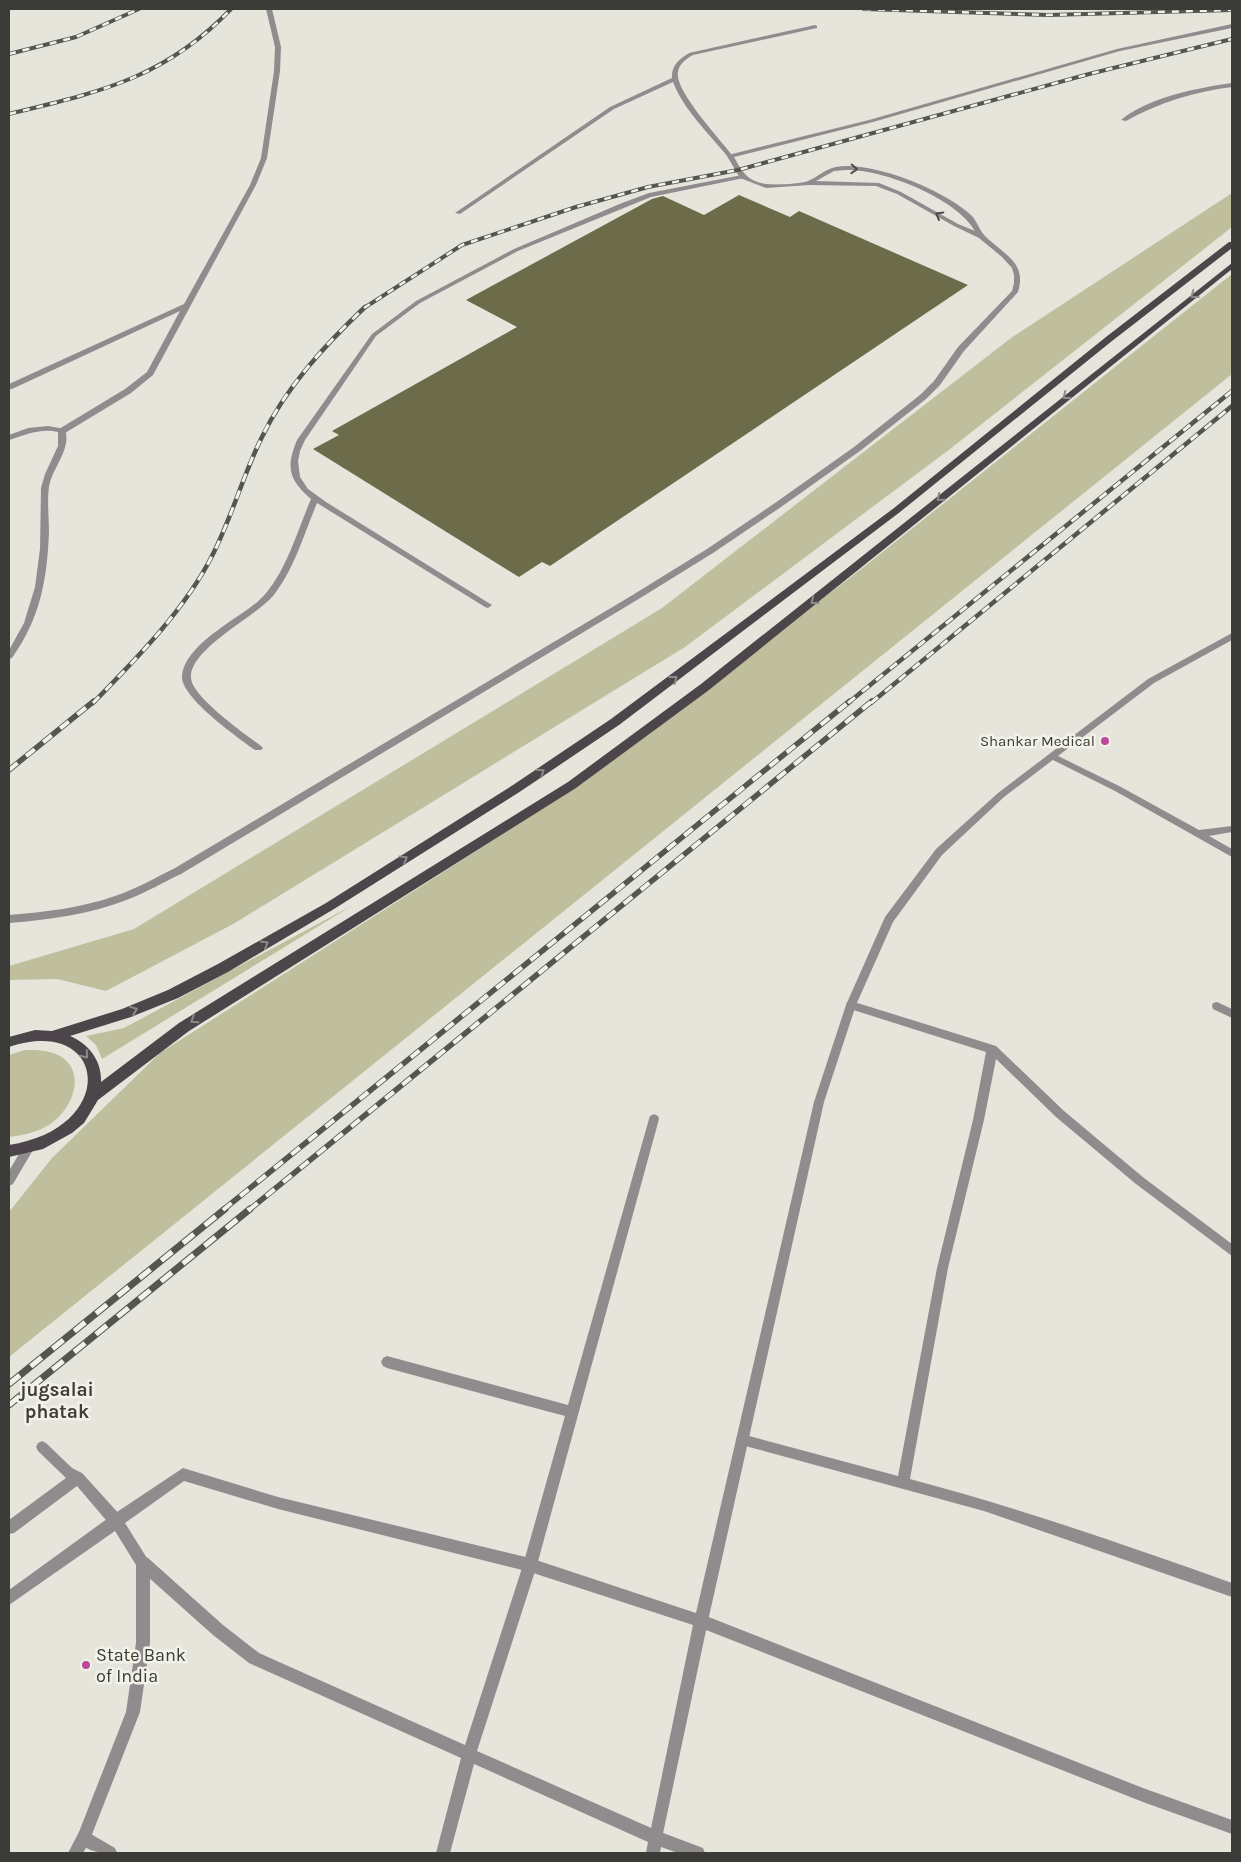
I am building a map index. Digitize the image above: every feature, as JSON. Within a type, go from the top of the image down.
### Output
[{"type":"main road","points":[[54,1036],[158,1001],[223,968],[338,901],[509,793],[616,722],[897,510],[1102,345],[1232,244]]},
{"type":"main road","points":[[9,1151],[27,1150],[56,1139],[78,1120],[92,1097],[184,1027],[572,785],[705,688],[1232,265]]},
{"type":"main road","points":[[9,1042],[34,1035],[54,1036],[75,1044],[89,1058],[95,1076],[92,1097]]},
{"type":"street","points":[[9,438],[29,430],[49,427],[62,431],[128,391],[150,373],[253,184],[264,158],[272,115],[278,47],[269,9]]},
{"type":"street","points":[[730,156],[855,125],[1104,53],[1180,35],[1232,26]]},
{"type":"street","points":[[742,177],[730,156],[681,91],[675,79],[676,67],[691,54],[815,27]]},
{"type":"street","points":[[458,212],[612,108],[675,79]]},
{"type":"street","points":[[1124,120],[1161,100],[1214,87],[1232,85]]},
{"type":"street","points":[[809,183],[835,170],[866,170],[883,173],[950,204],[970,218],[982,237]]},
{"type":"street","points":[[9,919],[42,917],[89,908],[120,898],[178,871],[651,587],[786,499],[857,449],[923,397],[936,383],[961,349],[1015,292],[1019,283],[1019,274],[1013,263],[982,237],[956,225],[899,193],[877,184],[809,183],[766,186],[742,177],[649,195],[624,204],[516,250],[464,276],[399,314],[374,335],[359,353],[301,440],[293,458],[294,476],[303,489],[315,498],[488,606]]},
{"type":"street","points":[[9,386],[186,306]]},
{"type":"street","points":[[9,656],[17,645],[34,612],[42,570],[45,488],[64,441],[62,431]]},
{"type":"street","points":[[258,748],[194,695],[186,678],[188,669],[206,646],[268,595],[278,582],[315,498]]},
{"type":"street","points":[[652,1853],[701,1621],[818,1102],[851,1005],[889,920],[939,852],[1001,795],[1150,681],[1232,636]]},
{"type":"street","points":[[1052,756],[1232,853]]},
{"type":"street","points":[[1198,834],[1232,829]]},
{"type":"street","points":[[851,1005],[992,1049],[1074,1126],[1140,1181],[1232,1251]]},
{"type":"street","points":[[1217,1006],[1232,1014]]},
{"type":"street","points":[[903,1483],[922,1389],[932,1313],[954,1216],[980,1119],[992,1049]]},
{"type":"street","points":[[443,1853],[469,1754],[530,1565],[654,1119]]},
{"type":"street","points":[[9,1182],[27,1150]]},
{"type":"street","points":[[386,1362],[573,1412]]},
{"type":"street","points":[[742,1440],[984,1505],[1170,1567],[1232,1590]]},
{"type":"street","points":[[42,1447],[68,1473],[78,1478],[116,1521],[143,1562],[218,1630],[254,1658],[656,1838],[698,1853]]},
{"type":"street","points":[[9,1598],[183,1474],[278,1502],[530,1565],[701,1621],[1143,1795],[1232,1827]]},
{"type":"street","points":[[9,1528],[78,1478]]},
{"type":"street","points":[[75,1853],[84,1837],[133,1712],[144,1643],[143,1562]]},
{"type":"street","points":[[84,1837],[110,1853]]},
{"type":"green space","points":[[1232,193],[1232,227],[950,449],[685,647],[235,923],[106,991],[57,979],[9,980],[9,966],[134,929],[662,608],[1011,338]]},
{"type":"green space","points":[[1232,274],[1232,374],[9,1357],[9,1212],[52,1158],[160,1053],[583,783],[860,570]]},
{"type":"green space","points":[[353,905],[102,1059],[96,1045],[86,1036],[124,1028]]},
{"type":"green space","points":[[25,1050],[38,1050],[60,1056],[69,1064],[75,1083],[69,1103],[55,1120],[38,1130],[9,1137],[9,1055]]},
{"type":"building","points":[[739,195],[790,217],[799,211],[968,285],[550,566],[542,562],[519,577],[313,449],[339,435],[332,431],[517,327],[466,300],[652,199],[663,196],[704,215]]},
{"type":"railway","points":[[9,54],[76,37],[139,9]]},
{"type":"railway","points":[[9,114],[101,90],[129,80],[181,52],[206,33],[231,9]]},
{"type":"railway","points":[[864,9],[1048,15],[1232,10]]},
{"type":"railway","points":[[364,308],[462,245],[576,207],[648,187],[738,170],[1089,74],[1232,39]]},
{"type":"railway","points":[[93,703],[158,634],[188,596],[212,556],[226,526],[255,451],[272,419],[308,367],[364,308]]},
{"type":"railway","points":[[848,703],[1232,391]]},
{"type":"railway","points":[[871,703],[1232,406]]},
{"type":"railway","points":[[9,770],[94,701]]},
{"type":"railway","points":[[223,1210],[850,701]]},
{"type":"railway","points":[[249,1210],[872,701]]},
{"type":"railway","points":[[9,1384],[225,1209]]},
{"type":"railway","points":[[9,1405],[250,1209]]},
{"type":"place","name":"Shankar Medical","points":[[1105,741]]},
{"type":"place","name":"State Bank of India","points":[[86,1665]]},
{"type":"district","name":"jugsalai phatak","points":[[57,1400]]}]
